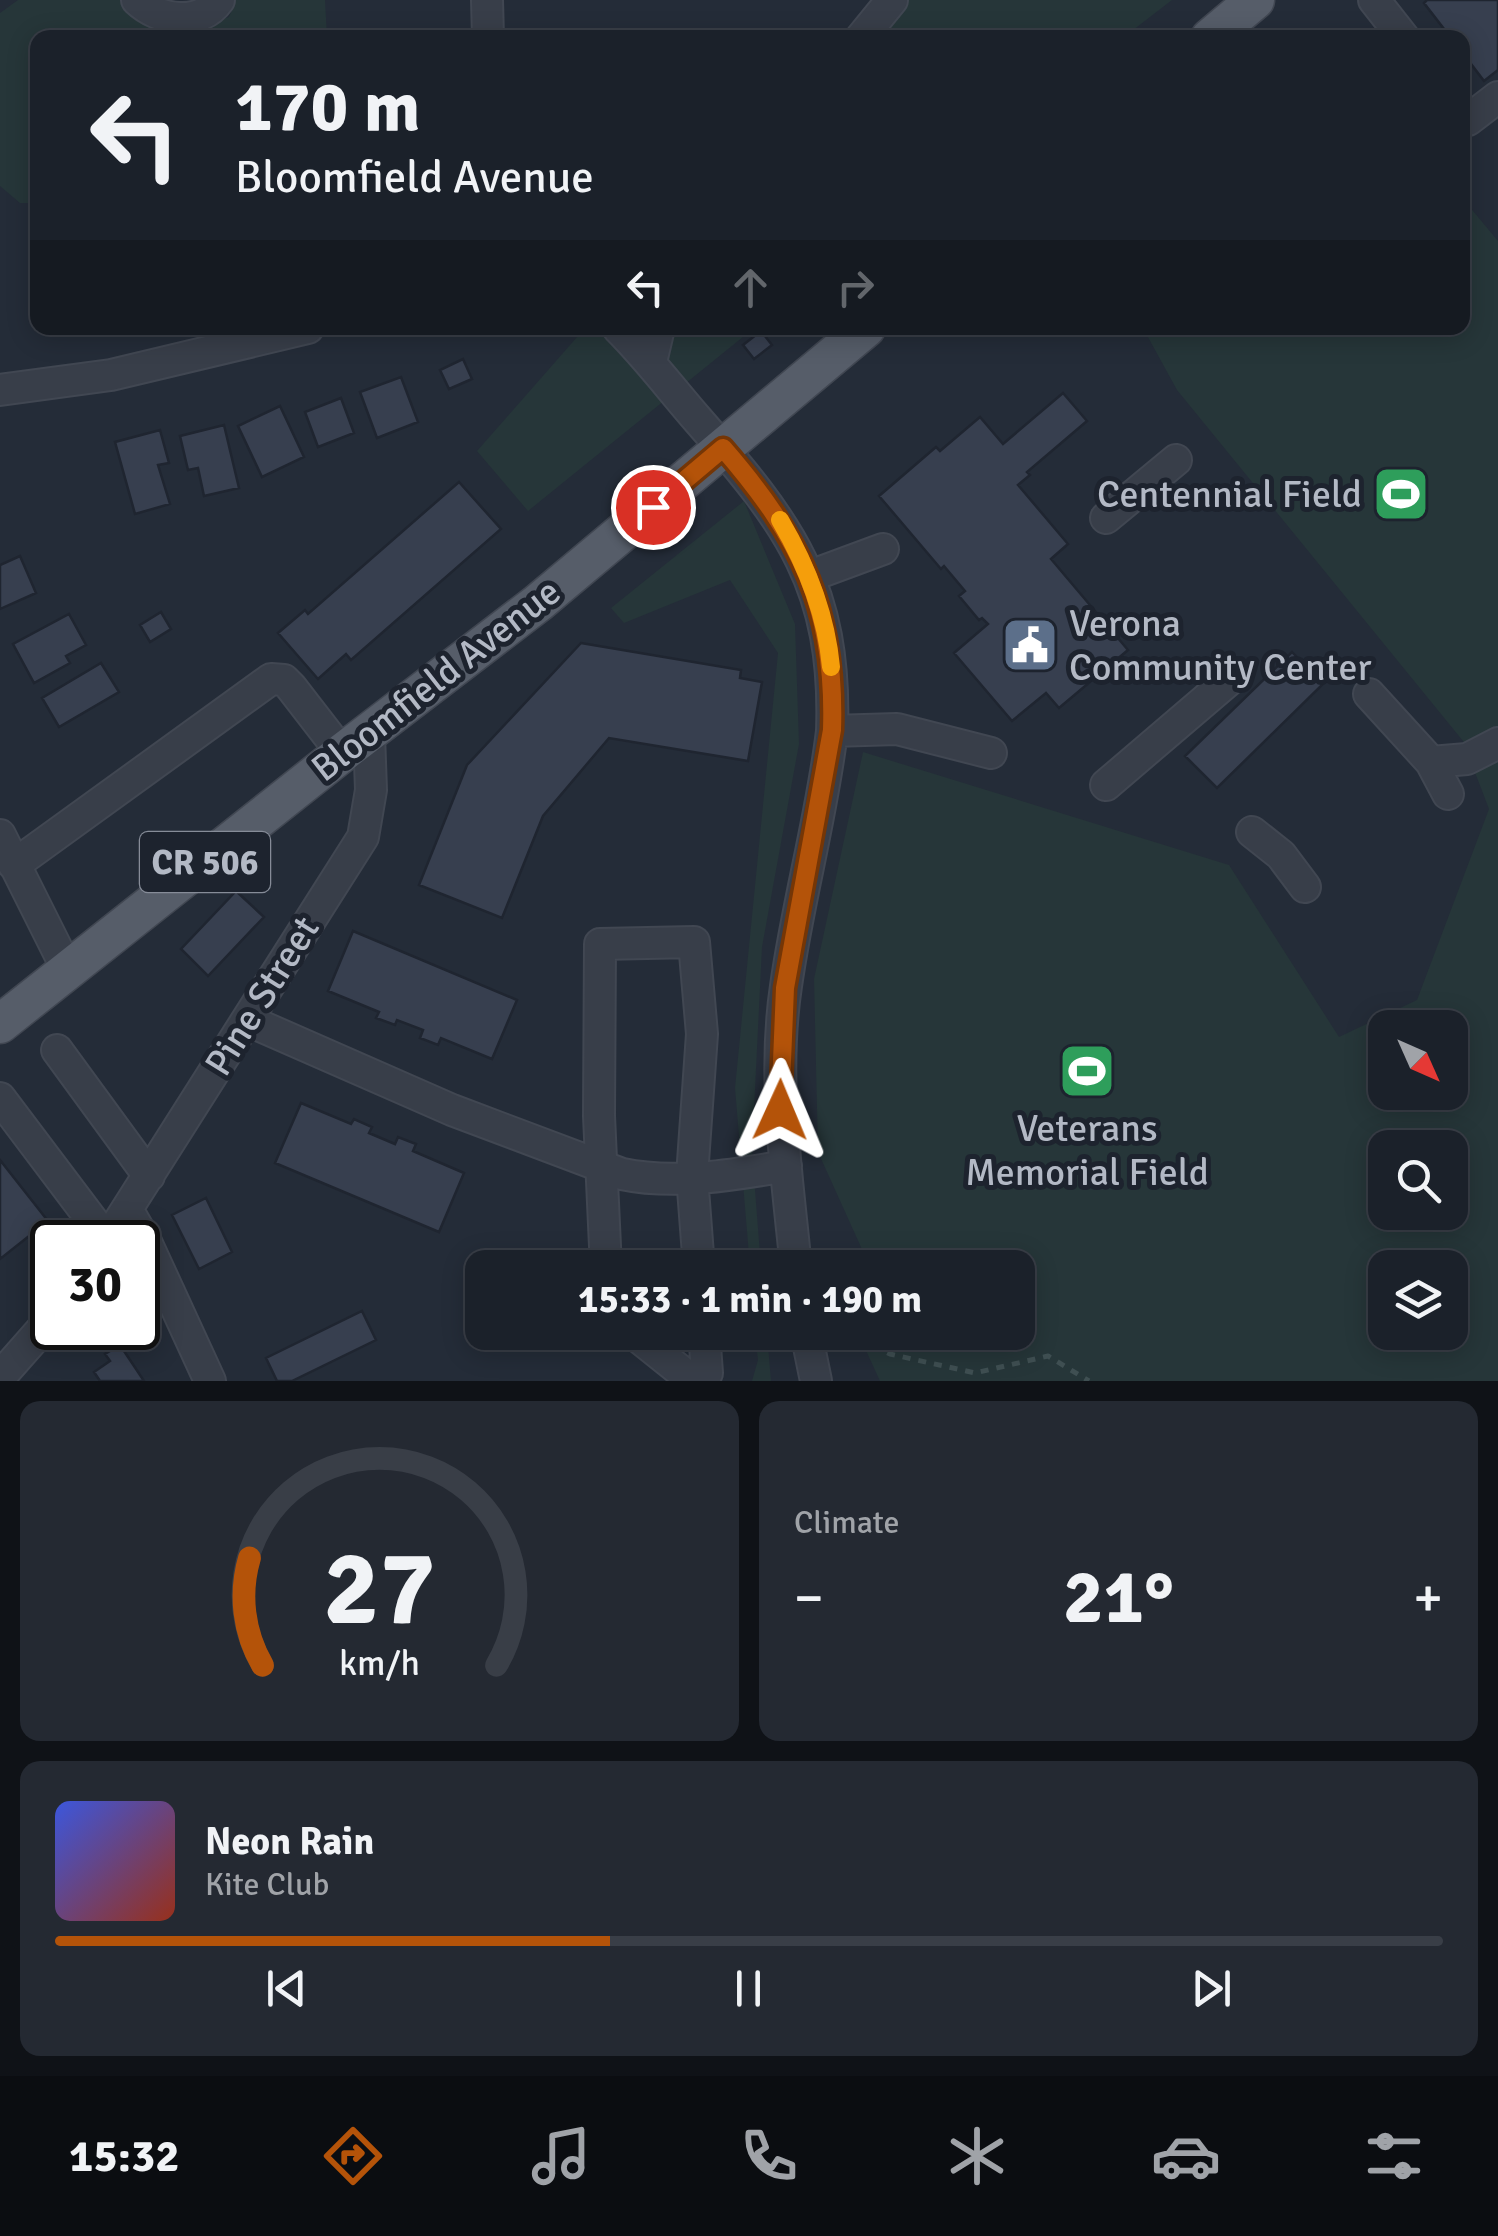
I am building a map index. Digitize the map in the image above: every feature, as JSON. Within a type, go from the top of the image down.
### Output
[{"type":"main road","points":[[1219,30],[1255,0]]},
{"type":"main road","name":"Bloomfield Avenue","points":[[0,1024],[538,604],[858,335]]},
{"type":"street","points":[[137,0],[161,14],[181,18],[202,16],[219,0]]},
{"type":"street","points":[[487,0],[488,30]]},
{"type":"street","points":[[868,30],[892,0]]},
{"type":"street","points":[[1374,0],[1398,30]]},
{"type":"street","points":[[1470,118],[1498,97]]},
{"type":"street","points":[[0,390],[111,376],[279,335]]},
{"type":"street","points":[[625,335],[775,512],[810,576],[831,662],[832,730],[785,988],[780,1110],[794,1250]]},
{"type":"street","points":[[651,362],[657,335]]},
{"type":"street","points":[[1106,518],[1176,460]]},
{"type":"street","points":[[810,576],[882,550]]},
{"type":"street","points":[[1106,785],[1236,674]]},
{"type":"street","points":[[14,865],[271,679],[278,678],[291,687],[355,744]]},
{"type":"street","points":[[1369,694],[1431,762],[1448,794]]},
{"type":"street","points":[[832,730],[897,728],[990,753]]},
{"type":"street","points":[[1431,762],[1468,758],[1498,742]]},
{"type":"street","name":"Pine Street","points":[[120,1220],[362,836],[371,790],[355,744]]},
{"type":"street","points":[[1252,832],[1281,855],[1305,886]]},
{"type":"street","points":[[0,835],[68,970]]},
{"type":"street","points":[[605,1250],[599,1116],[600,944],[694,942],[702,1034],[692,1176],[698,1250]]},
{"type":"street","points":[[247,1020],[452,1110],[602,1168],[641,1178],[786,1166]]},
{"type":"street","points":[[57,1050],[149,1176]]},
{"type":"street","points":[[0,1098],[90,1220]]},
{"type":"street","points":[[127,1210],[147,1244],[210,1381]]},
{"type":"street","points":[[0,1377],[30,1343]]},
{"type":"street","points":[[655,1350],[688,1376],[700,1380],[707,1372],[705,1350]]},
{"type":"street","points":[[810,1350],[816,1381]]},
{"type":"path","points":[[882,1350],[975,1373],[1048,1356],[1089,1381]]},
{"type":"shaded area","points":[[18,0],[124,0],[155,30],[30,30],[30,203],[20,203],[0,186],[0,13]]},
{"type":"shaded area","points":[[236,0],[325,0],[327,30],[189,30],[229,17]]},
{"type":"shaded area","points":[[872,0],[1172,0],[1133,30],[846,30]]},
{"type":"shaded area","points":[[1470,207],[1498,241],[1498,1381],[880,1381],[866,1350],[1035,1350],[1035,1250],[862,1250],[818,1152],[814,979],[863,752],[1229,865],[1339,1037],[1368,1023],[1368,1110],[1468,1110],[1468,1010],[1396,1010],[1417,1000],[1489,809],[1463,741],[1177,390],[1147,335],[1470,335]]},
{"type":"shaded area","points":[[579,335],[745,335],[528,511],[477,451]]},
{"type":"shaded area","points":[[744,501],[795,624],[799,744],[762,947],[752,1151],[760,1250],[749,1250],[735,1088],[778,653],[730,580],[624,623],[611,608]]},
{"type":"shaded area","points":[[757,1350],[768,1350],[771,1381],[752,1381]]},
{"type":"building","points":[[1498,0],[1498,70],[1484,81],[1470,63],[1470,30],[1445,30],[1424,3]]},
{"type":"building","points":[[756,335],[764,335],[772,345],[754,359],[743,345]]},
{"type":"building","points":[[463,359],[472,379],[449,389],[440,370]]},
{"type":"building","points":[[401,377],[418,422],[377,438],[360,392]]},
{"type":"building","points":[[1063,393],[1087,421],[1027,472],[1030,475],[1018,485],[1068,544],[1051,559],[1128,650],[1059,708],[1046,693],[1012,721],[954,653],[988,624],[982,618],[979,620],[959,596],[965,591],[944,566],[941,569],[879,496],[936,447],[940,451],[980,417],[1003,444]]},
{"type":"building","points":[[341,398],[354,433],[318,447],[305,412]]},
{"type":"building","points":[[280,406],[304,457],[262,477],[238,426]]},
{"type":"building","points":[[224,425],[239,488],[204,496],[198,468],[188,470],[180,436]]},
{"type":"building","points":[[160,430],[169,463],[158,465],[170,504],[135,514],[115,442]]},
{"type":"building","points":[[459,482],[501,529],[351,660],[346,654],[318,679],[278,633],[305,610],[308,614]]},
{"type":"building","points":[[20,556],[36,593],[0,609],[0,565]]},
{"type":"building","points":[[161,612],[171,629],[150,642],[140,625]]},
{"type":"building","points":[[69,614],[86,645],[66,656],[70,663],[34,683],[13,644]]},
{"type":"building","points":[[581,643],[741,670],[740,678],[762,682],[748,761],[609,738],[543,816],[502,918],[419,885],[467,765]]},
{"type":"building","points":[[1292,652],[1323,684],[1217,788],[1185,756]]},
{"type":"building","points":[[101,663],[119,692],[59,727],[42,698]]},
{"type":"building","points":[[236,891],[264,917],[208,976],[181,949]]},
{"type":"building","points":[[353,931],[517,1000],[492,1059],[441,1038],[438,1045],[420,1038],[423,1030],[397,1020],[395,1025],[376,1018],[379,1012],[328,991]]},
{"type":"building","points":[[301,1103],[351,1124],[354,1119],[372,1127],[369,1133],[395,1144],[398,1137],[416,1144],[413,1151],[464,1173],[439,1232],[275,1163]]},
{"type":"building","points":[[0,1160],[47,1220],[30,1220],[30,1235],[0,1259]]},
{"type":"building","points":[[206,1198],[232,1252],[199,1269],[172,1215]]},
{"type":"building","points":[[362,1311],[376,1340],[292,1381],[277,1381],[266,1358]]},
{"type":"building","points":[[123,1350],[144,1381],[100,1381],[94,1372],[110,1361],[105,1354]]},
{"type":"slow traffic","points":[[780,520],[810,576],[831,667]]},
{"type":"place","name":"Centennial Field","points":[[1401,494]]},
{"type":"place","name":"Verona Community Center","points":[[1030,645]]},
{"type":"place","name":"Veterans Memorial Field","points":[[1087,1071]]},
{"type":"route","points":[[653,507],[723,448],[775,512],[792,541],[810,576],[825,628],[834,696],[832,730],[785,988],[780,1110]]}]
